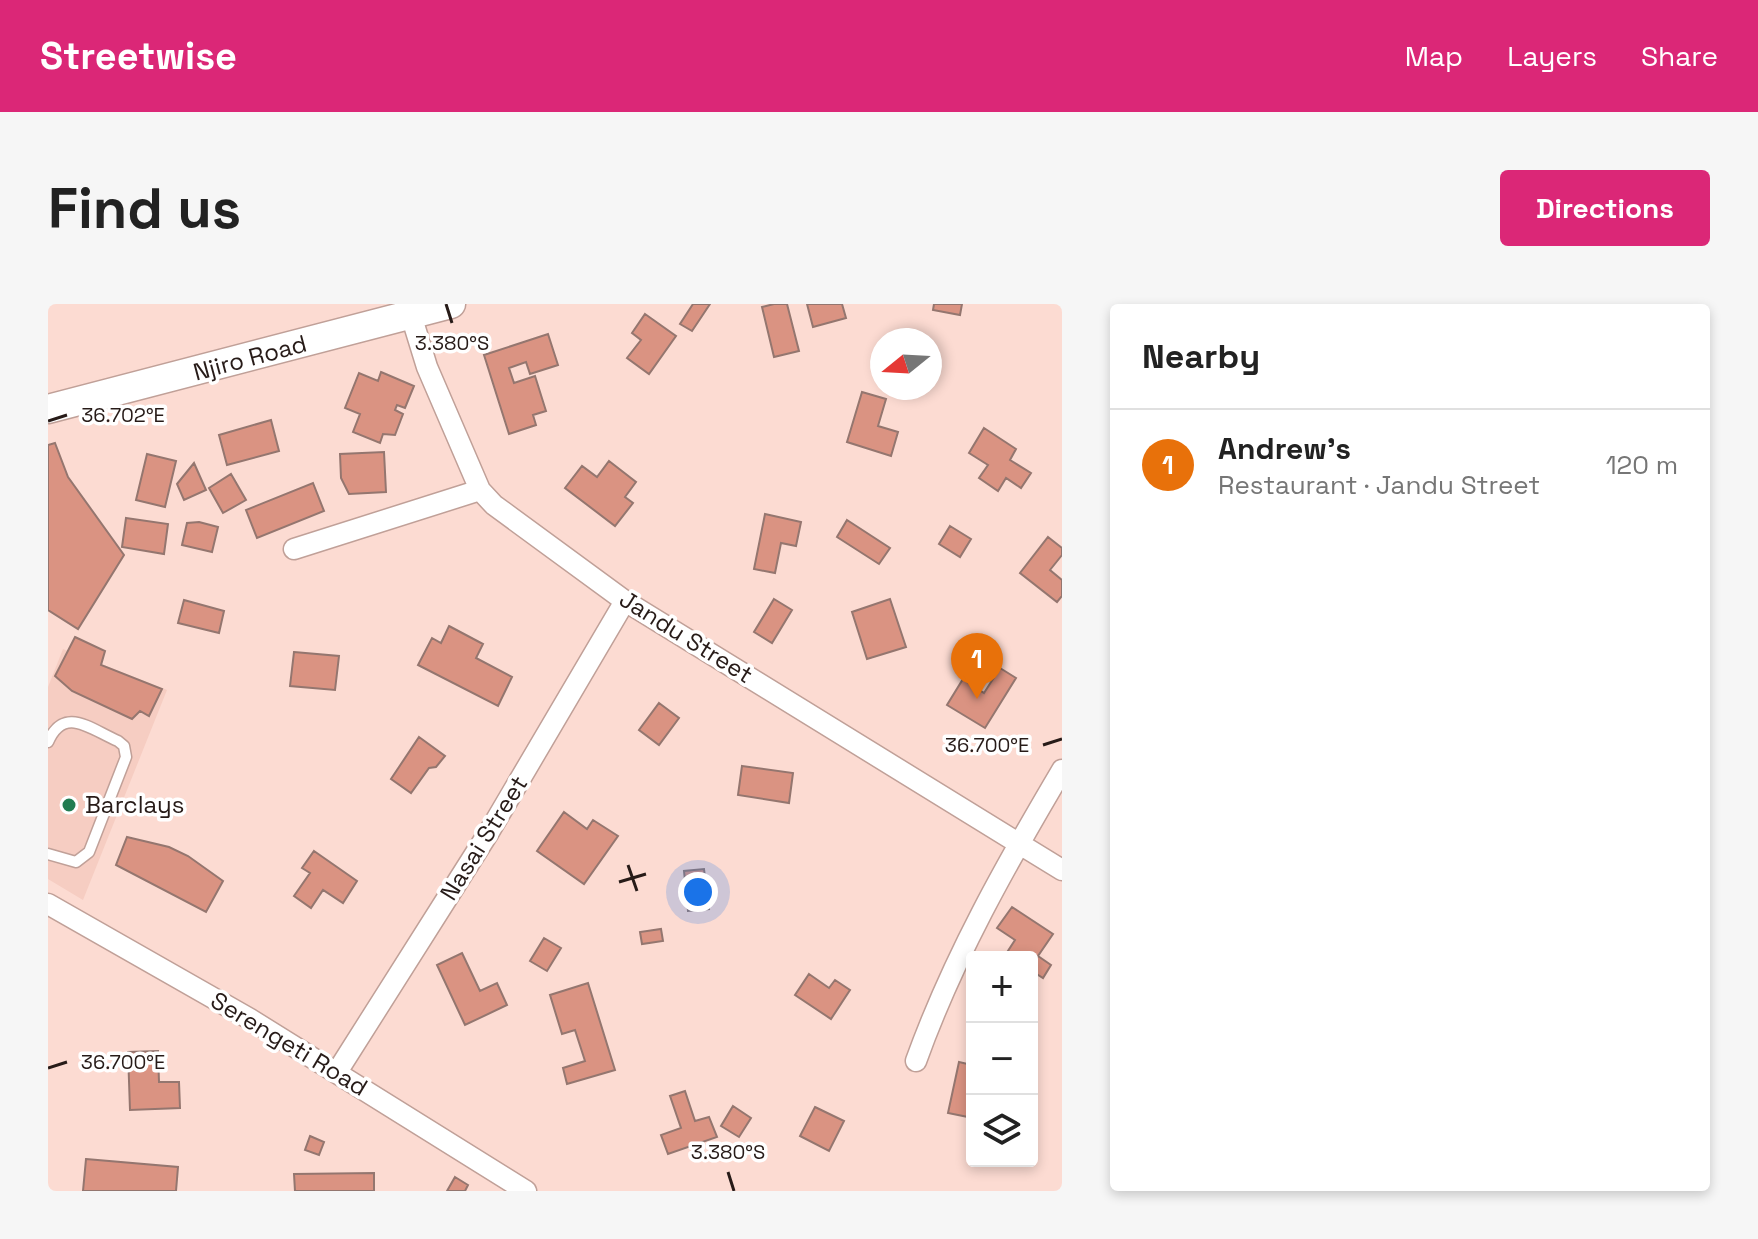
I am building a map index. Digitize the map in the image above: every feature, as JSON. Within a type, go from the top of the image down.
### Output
[{"type":"street","name":"Njiro Road","points":[[48,409],[451,304]]},
{"type":"street","name":"Jandu Street","points":[[411,315],[427,367],[480,490],[494,505],[625,601],[1062,870]]},
{"type":"street","points":[[294,549],[480,490]]},
{"type":"street","name":"Nasai Street","points":[[337,1072],[489,832],[625,601]]},
{"type":"street","points":[[916,1061],[930,1021],[972,930],[1062,770]]},
{"type":"street","name":"Serengeti Road","points":[[48,904],[250,1019],[526,1191]]},
{"type":"lane","points":[[48,742],[62,722],[70,721],[118,741],[124,746],[126,757],[89,852],[76,862],[48,855]]},
{"type":"shaded area","points":[[63,649],[167,690],[83,900],[48,879],[48,687]]},
{"type":"building","points":[[693,304],[710,304],[692,331],[680,324]]},
{"type":"building","points":[[787,304],[799,351],[774,357],[762,307]]},
{"type":"building","points":[[807,304],[842,304],[846,318],[813,327]]},
{"type":"building","points":[[934,304],[962,304],[960,315],[933,310]]},
{"type":"building","points":[[645,314],[676,336],[649,374],[627,358],[641,340],[632,333]]},
{"type":"building","points":[[548,334],[558,365],[530,374],[526,362],[509,368],[514,383],[535,376],[546,411],[533,415],[536,425],[509,434],[484,355]]},
{"type":"building","points":[[381,372],[414,386],[405,408],[397,405],[395,410],[403,414],[395,435],[383,434],[380,443],[353,432],[360,414],[345,408],[359,373],[378,381]]},
{"type":"building","points":[[862,392],[870,394],[870,400],[886,400],[878,426],[898,432],[891,456],[847,442]]},
{"type":"building","points":[[271,420],[279,451],[227,465],[219,435]]},
{"type":"building","points":[[984,428],[1016,449],[1010,460],[1031,473],[1021,488],[1006,478],[998,491],[979,478],[988,465],[969,453]]},
{"type":"building","points":[[55,443],[68,477],[124,555],[78,629],[48,610],[48,445]]},
{"type":"building","points":[[384,452],[386,492],[349,494],[341,478],[340,454]]},
{"type":"building","points":[[147,454],[176,461],[165,507],[136,500]]},
{"type":"building","points":[[609,461],[636,482],[625,497],[633,503],[615,526],[565,488],[582,466],[597,477]]},
{"type":"building","points":[[194,463],[206,490],[184,500],[177,484]]},
{"type":"building","points":[[231,474],[246,500],[223,513],[209,488]]},
{"type":"building","points":[[313,483],[324,511],[257,538],[246,510]]},
{"type":"building","points":[[765,514],[801,522],[796,546],[781,543],[775,573],[754,569]]},
{"type":"building","points":[[126,518],[168,524],[164,554],[122,547]]},
{"type":"building","points":[[847,520],[890,548],[879,564],[837,537]]},
{"type":"building","points":[[199,522],[218,527],[212,552],[182,545],[187,523]]},
{"type":"building","points":[[950,526],[971,539],[960,557],[939,544]]},
{"type":"building","points":[[1048,537],[1062,548],[1062,555],[1050,570],[1062,580],[1062,596],[1057,602],[1020,573]]},
{"type":"building","points":[[774,599],[792,610],[772,643],[754,632]]},
{"type":"building","points":[[890,599],[906,647],[867,659],[852,612]]},
{"type":"building","points":[[184,600],[224,611],[219,633],[178,623]]},
{"type":"building","points":[[449,626],[483,644],[476,658],[512,677],[498,706],[418,665],[432,638],[441,643]]},
{"type":"building","points":[[75,637],[105,651],[101,665],[162,689],[149,716],[140,711],[132,719],[72,691],[55,676]]},
{"type":"building","points":[[294,652],[339,656],[335,690],[290,686]]},
{"type":"building","points":[[1000,668],[1016,678],[985,728],[947,705],[963,679],[984,693]]},
{"type":"building","points":[[659,703],[679,718],[659,745],[639,730]]},
{"type":"building","points":[[419,737],[445,756],[436,767],[429,768],[411,793],[391,779]]},
{"type":"building","points":[[742,766],[793,773],[789,803],[738,795]]},
{"type":"building","points":[[564,812],[587,829],[593,820],[618,836],[584,884],[537,851]]},
{"type":"building","points":[[127,837],[169,847],[188,856],[223,881],[206,912],[116,865]]},
{"type":"building","points":[[314,851],[357,881],[343,903],[323,890],[311,908],[294,896],[310,873],[302,868]]},
{"type":"building","points":[[704,869],[709,909],[688,911],[684,871]]},
{"type":"building","points":[[1012,907],[1053,934],[1038,956],[1038,951],[1008,951],[1015,940],[997,928]]},
{"type":"building","points":[[661,929],[663,941],[642,944],[640,932]]},
{"type":"building","points":[[544,938],[561,948],[547,971],[530,961]]},
{"type":"building","points":[[462,953],[480,991],[497,983],[507,1005],[465,1025],[437,965]]},
{"type":"building","points":[[1038,956],[1051,965],[1043,978],[1038,975]]},
{"type":"building","points":[[809,974],[829,988],[835,980],[850,990],[831,1019],[795,995]]},
{"type":"building","points":[[588,983],[615,1070],[567,1084],[563,1068],[585,1061],[575,1030],[562,1034],[550,995]]},
{"type":"building","points":[[158,1051],[159,1082],[179,1082],[180,1108],[130,1110],[128,1052]]},
{"type":"building","points":[[959,1062],[966,1064],[966,1117],[948,1113]]},
{"type":"building","points":[[685,1091],[695,1121],[709,1117],[717,1137],[668,1154],[661,1135],[681,1128],[670,1096]]},
{"type":"building","points":[[733,1106],[751,1118],[739,1137],[721,1126]]},
{"type":"building","points":[[815,1107],[844,1121],[829,1151],[800,1136]]},
{"type":"building","points":[[310,1136],[324,1142],[319,1155],[305,1150]]},
{"type":"building","points":[[86,1159],[178,1167],[176,1191],[83,1191]]},
{"type":"building","points":[[374,1173],[374,1191],[295,1191],[294,1174]]},
{"type":"building","points":[[455,1177],[468,1185],[465,1191],[447,1191]]},
{"type":"place","name":"Andrew's","points":[[977,699]]},
{"type":"place","name":"Barclays","points":[[69,805]]}]
